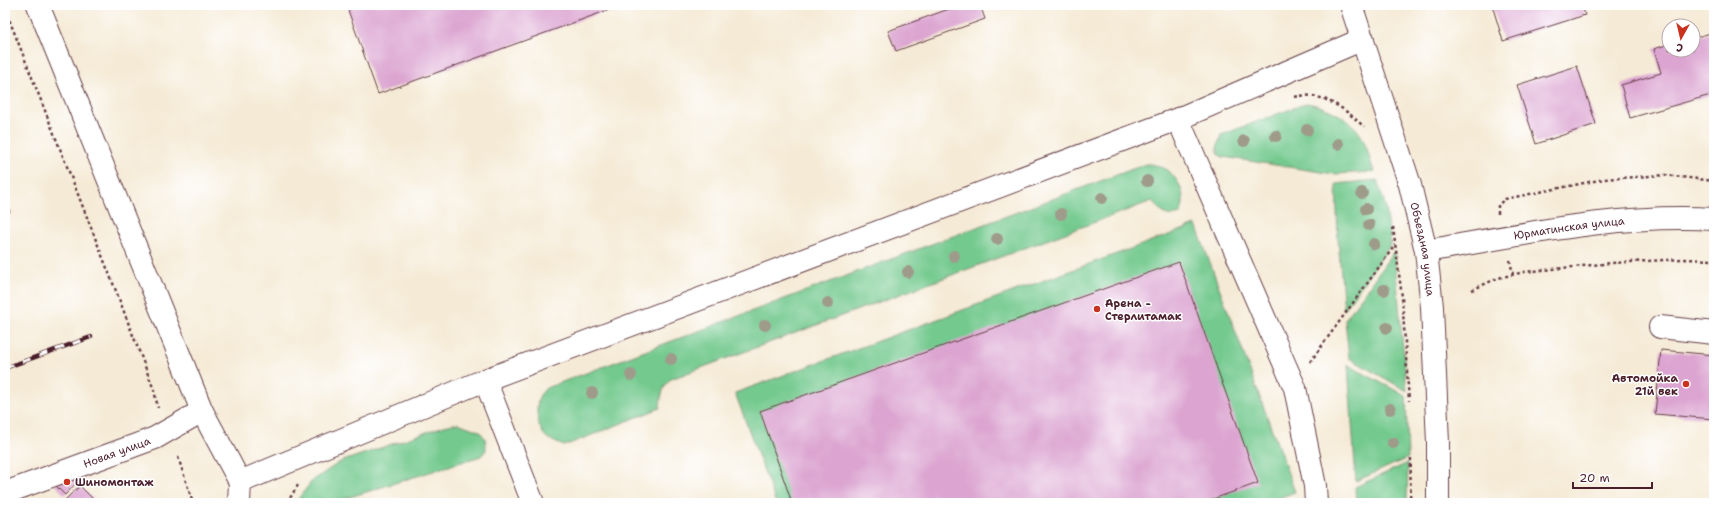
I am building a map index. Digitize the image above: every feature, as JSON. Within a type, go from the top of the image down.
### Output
[{"type":"street","points":[[38,5],[202,411],[239,493],[485,380],[1178,119],[1363,39]]},
{"type":"street","name":"Объездная улица","points":[[1351,5],[1410,186],[1426,251],[1432,307],[1438,428],[1438,503]]},
{"type":"street","points":[[1178,119],[1294,386],[1315,486],[1316,503]]},
{"type":"street","name":"Юрматинская улица","points":[[1426,251],[1603,223],[1681,217],[1714,219]]},
{"type":"street","points":[[1660,327],[1714,333]]},
{"type":"street","points":[[485,380],[533,503]]},
{"type":"street","name":"Новая улица","points":[[5,493],[154,438],[202,411]]},
{"type":"path","points":[[5,9],[154,390],[159,413]]},
{"type":"path","points":[[1290,98],[1304,94],[1324,99],[1349,112],[1369,132]]},
{"type":"path","points":[[1499,219],[1498,205],[1504,199],[1604,179],[1665,175],[1714,181]]},
{"type":"path","points":[[1392,223],[1402,297],[1410,404]]},
{"type":"path","points":[[1294,386],[1395,244]]},
{"type":"path","points":[[1509,258],[1513,274]]},
{"type":"path","points":[[1472,290],[1498,278],[1513,274],[1612,263],[1683,259],[1714,260]]},
{"type":"path","points":[[1410,503],[1412,450]]},
{"type":"path","points":[[178,457],[193,503]]},
{"type":"path","points":[[287,503],[299,483]]},
{"type":"green space","points":[[1307,103],[1339,115],[1359,132],[1365,143],[1374,172],[1334,174],[1223,157],[1219,155],[1217,148],[1221,135]]},
{"type":"green space","points":[[1146,164],[1163,168],[1171,173],[1176,180],[1181,188],[1183,196],[1183,205],[1180,214],[1167,215],[1152,201],[671,379],[662,392],[660,408],[564,446],[545,436],[539,425],[537,413],[538,400],[546,388]]},
{"type":"green space","points":[[1377,180],[1386,208],[1391,244],[1344,310],[1338,239],[1336,184]]},
{"type":"green space","name":"Арена - Стерлитамак","points":[[1196,225],[1295,492],[1265,503],[776,503],[735,393]]},
{"type":"green space","points":[[1394,251],[1407,391],[1349,358],[1345,320]]},
{"type":"green space","points":[[1348,365],[1406,396],[1408,458],[1356,481]]},
{"type":"green space","points":[[458,423],[479,431],[485,438],[486,450],[481,456],[331,503],[295,503],[312,481],[340,462],[444,426]]},
{"type":"green space","points":[[1408,463],[1407,503],[1356,503],[1355,487]]},
{"type":"building","points":[[362,5],[622,5],[378,94],[348,10]]},
{"type":"building","points":[[960,5],[980,5],[985,19],[896,51],[888,31]]},
{"type":"building","points":[[1492,5],[1582,5],[1585,15],[1503,41]]},
{"type":"building","points":[[1714,32],[1714,94],[1630,118],[1621,85],[1661,73],[1654,49],[1661,47],[1661,58],[1701,58],[1701,36]]},
{"type":"building","points":[[1577,66],[1596,124],[1536,144],[1517,85]]},
{"type":"building","points":[[5,198],[10,212],[5,214]]},
{"type":"building","name":"Арена - Стерлитамак","points":[[1179,262],[1258,483],[1202,503],[792,503],[760,411]]},
{"type":"building","name":"Автомойка 21й век","points":[[1661,350],[1714,355],[1714,419],[1655,414]]},
{"type":"building","name":"Шиномонтаж","points":[[68,470],[79,480],[65,495],[55,485]]},
{"type":"building","points":[[80,486],[97,503],[62,503],[72,493]]},
{"type":"railway","points":[[5,368],[91,337]]},
{"type":"place","name":"Арена - Стерлитамак","points":[[1097,309]]},
{"type":"place","name":"Автомойка 21й век","points":[[1686,384]]},
{"type":"place","name":"Шиномонтаж","points":[[67,482]]}]
